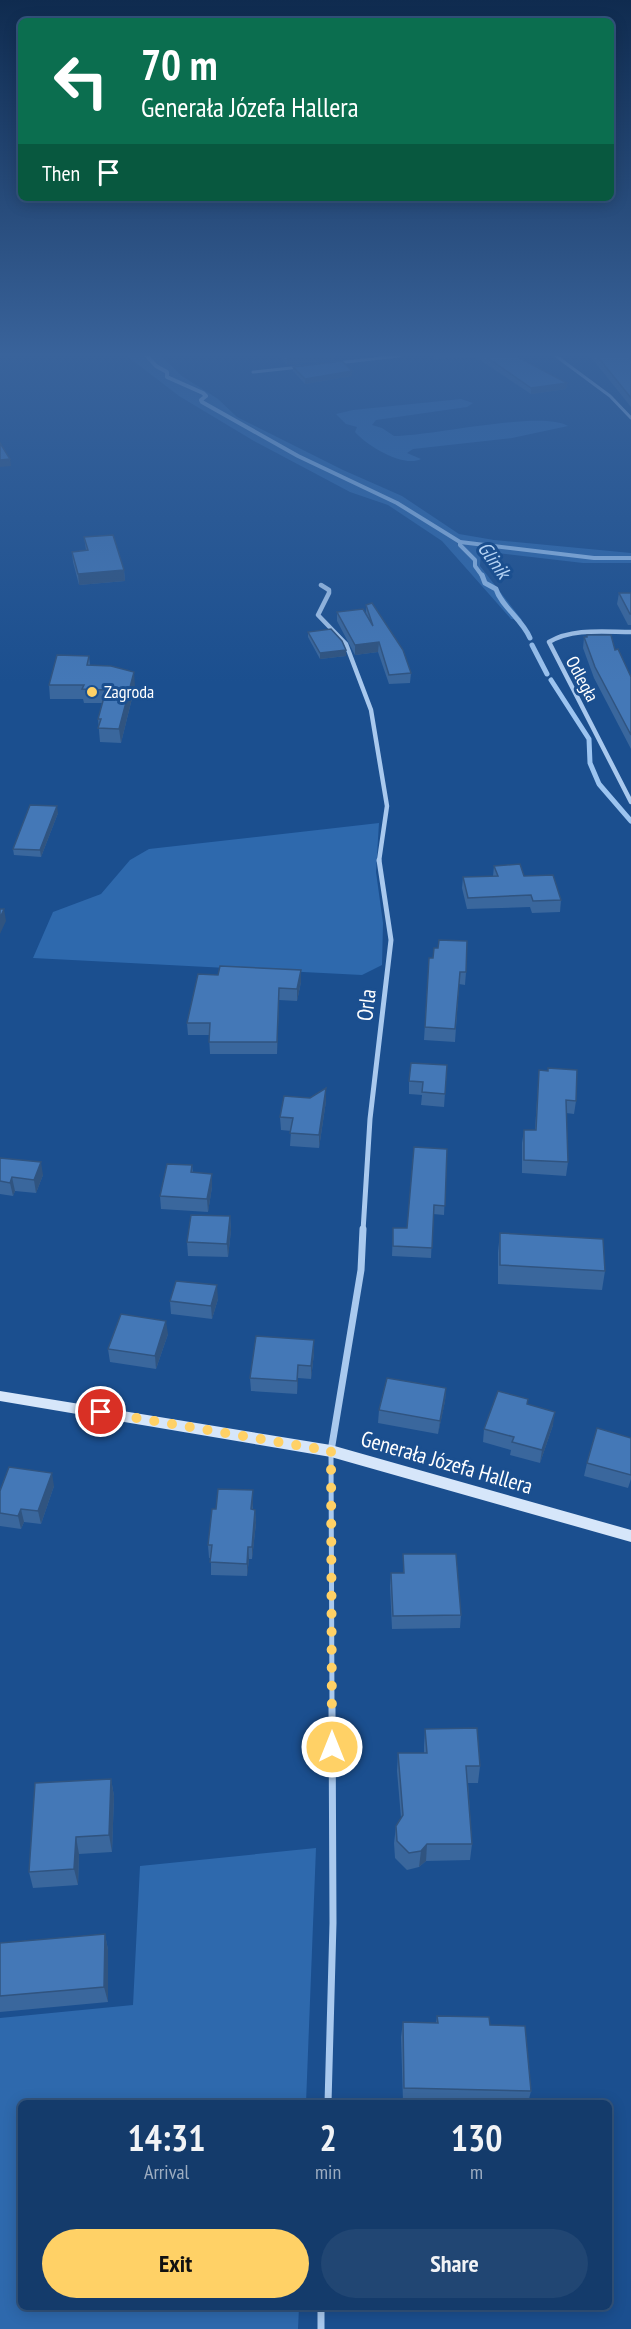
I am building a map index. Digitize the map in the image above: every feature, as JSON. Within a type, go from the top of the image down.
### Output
[{"type":"street","name":"Orla","points":[[321,585],[329,590],[329,593],[318,615],[346,644],[355,662],[371,710],[387,806],[379,861],[391,940],[370,1119],[361,1270],[331,1451]]},
{"type":"street","name":"Odległa","points":[[631,632],[570,634],[557,636],[549,642],[631,802]]},
{"type":"street","name":"Generała Józefa Hallera","points":[[0,1396],[331,1451],[631,1536]]},
{"type":"lane","points":[[328,2100],[333,1923],[331,1451]]},
{"type":"lane","points":[[321,2310],[321,2329]]},
{"type":"shaded area","points":[[299,465],[332,465],[402,496],[459,534],[494,540],[631,553],[631,563],[583,563],[481,551],[480,566],[522,620],[511,619],[442,541],[388,505],[350,492]]},
{"type":"shaded area","points":[[379,823],[376,872],[383,923],[382,965],[362,975],[33,958],[53,912],[101,894],[130,860],[149,849]]},
{"type":"shaded area","points":[[316,1848],[306,2100],[18,2100],[18,2310],[299,2310],[298,2329],[0,2329],[0,2018],[133,2005],[140,1866]]},
{"type":"building","points":[[113,535],[124,570],[78,574],[72,552],[88,550],[84,537]]},
{"type":"building","points":[[619,593],[631,593],[631,614],[630,614]]},
{"type":"building","points":[[372,603],[403,650],[411,673],[389,675],[379,642],[355,645],[337,612],[363,609],[373,626],[366,605]]},
{"type":"building","points":[[331,629],[342,641],[346,650],[320,653],[308,632]]},
{"type":"building","points":[[611,635],[615,650],[618,649],[631,677],[631,735],[595,667],[584,637]]},
{"type":"building","points":[[57,655],[89,656],[87,665],[111,666],[134,672],[119,729],[98,728],[101,719],[98,719],[106,690],[82,689],[84,685],[49,685]]},
{"type":"building","points":[[30,805],[57,806],[40,850],[13,849]]},
{"type":"building","points":[[520,864],[524,876],[553,875],[561,900],[533,901],[531,895],[468,898],[463,877],[498,876],[494,866]]},
{"type":"building","points":[[439,940],[467,941],[466,972],[460,972],[455,1029],[425,1027],[429,958],[433,958],[434,948],[438,948]]},
{"type":"building","points":[[220,966],[301,970],[297,989],[279,988],[277,1042],[209,1042],[210,1023],[187,1023],[198,974],[218,975]]},
{"type":"building","points":[[411,1063],[447,1065],[445,1094],[422,1092],[423,1082],[409,1081]]},
{"type":"building","points":[[548,1068],[577,1070],[576,1101],[566,1100],[568,1162],[524,1160],[524,1130],[536,1130],[539,1070],[548,1071]]},
{"type":"building","points":[[326,1088],[319,1135],[290,1133],[293,1118],[280,1117],[284,1096],[310,1098]]},
{"type":"building","points":[[414,1147],[447,1149],[445,1206],[434,1205],[432,1248],[393,1246],[393,1228],[407,1228]]},
{"type":"building","points":[[0,1158],[41,1162],[34,1180],[12,1177],[10,1183],[0,1181]]},
{"type":"building","points":[[167,1164],[192,1165],[191,1172],[212,1174],[207,1199],[160,1196]]},
{"type":"building","points":[[191,1215],[230,1216],[227,1244],[187,1242]]},
{"type":"building","points":[[500,1233],[603,1239],[605,1271],[500,1265]]},
{"type":"building","points":[[176,1281],[217,1285],[211,1306],[170,1301]]},
{"type":"building","points":[[121,1314],[166,1321],[155,1356],[108,1349]]},
{"type":"building","points":[[256,1336],[314,1340],[311,1366],[298,1365],[297,1381],[250,1378]]},
{"type":"building","points":[[387,1378],[446,1388],[440,1421],[379,1410]]},
{"type":"building","points":[[498,1391],[528,1399],[527,1404],[555,1412],[542,1450],[512,1442],[514,1437],[484,1429]]},
{"type":"building","points":[[597,1428],[631,1438],[631,1475],[587,1463]]},
{"type":"building","points":[[9,1467],[52,1473],[38,1511],[21,1509],[18,1516],[0,1513],[0,1491]]},
{"type":"building","points":[[218,1489],[253,1490],[251,1509],[255,1510],[252,1547],[248,1547],[247,1564],[210,1562],[212,1545],[208,1545],[212,1509],[216,1509]]},
{"type":"building","points":[[403,1554],[456,1554],[461,1615],[393,1616],[391,1573],[404,1573]]},
{"type":"building","points":[[477,1728],[480,1766],[466,1766],[472,1844],[427,1844],[421,1851],[409,1853],[397,1841],[396,1826],[403,1815],[398,1753],[427,1753],[425,1729]]},
{"type":"building","points":[[111,1779],[109,1835],[76,1837],[74,1869],[29,1872],[35,1783]]},
{"type":"building","points":[[105,1934],[104,1987],[0,1996],[0,1943]]},
{"type":"building","points":[[437,2016],[489,2017],[490,2025],[525,2026],[531,2091],[404,2088],[403,2022],[438,2023]]},
{"type":"waterway","name":"Glinik","points":[[316,465],[397,503],[460,542]]},
{"type":"waterway","points":[[460,542],[594,558],[631,558]]},
{"type":"waterway","name":"Glinik","points":[[460,542],[460,545],[475,560],[475,566],[482,576]]},
{"type":"waterway","name":"Glinik","points":[[482,576],[485,583],[496,589],[502,601],[530,638]]},
{"type":"waterway","name":"Glinik","points":[[532,645],[547,674]]},
{"type":"waterway","name":"Glinik","points":[[551,680],[589,739],[590,763],[599,784],[631,821]]},
{"type":"place","name":"Zagroda","points":[[92,692]]},
{"type":"route","points":[[101,1412],[331,1451],[332,1747]]}]
